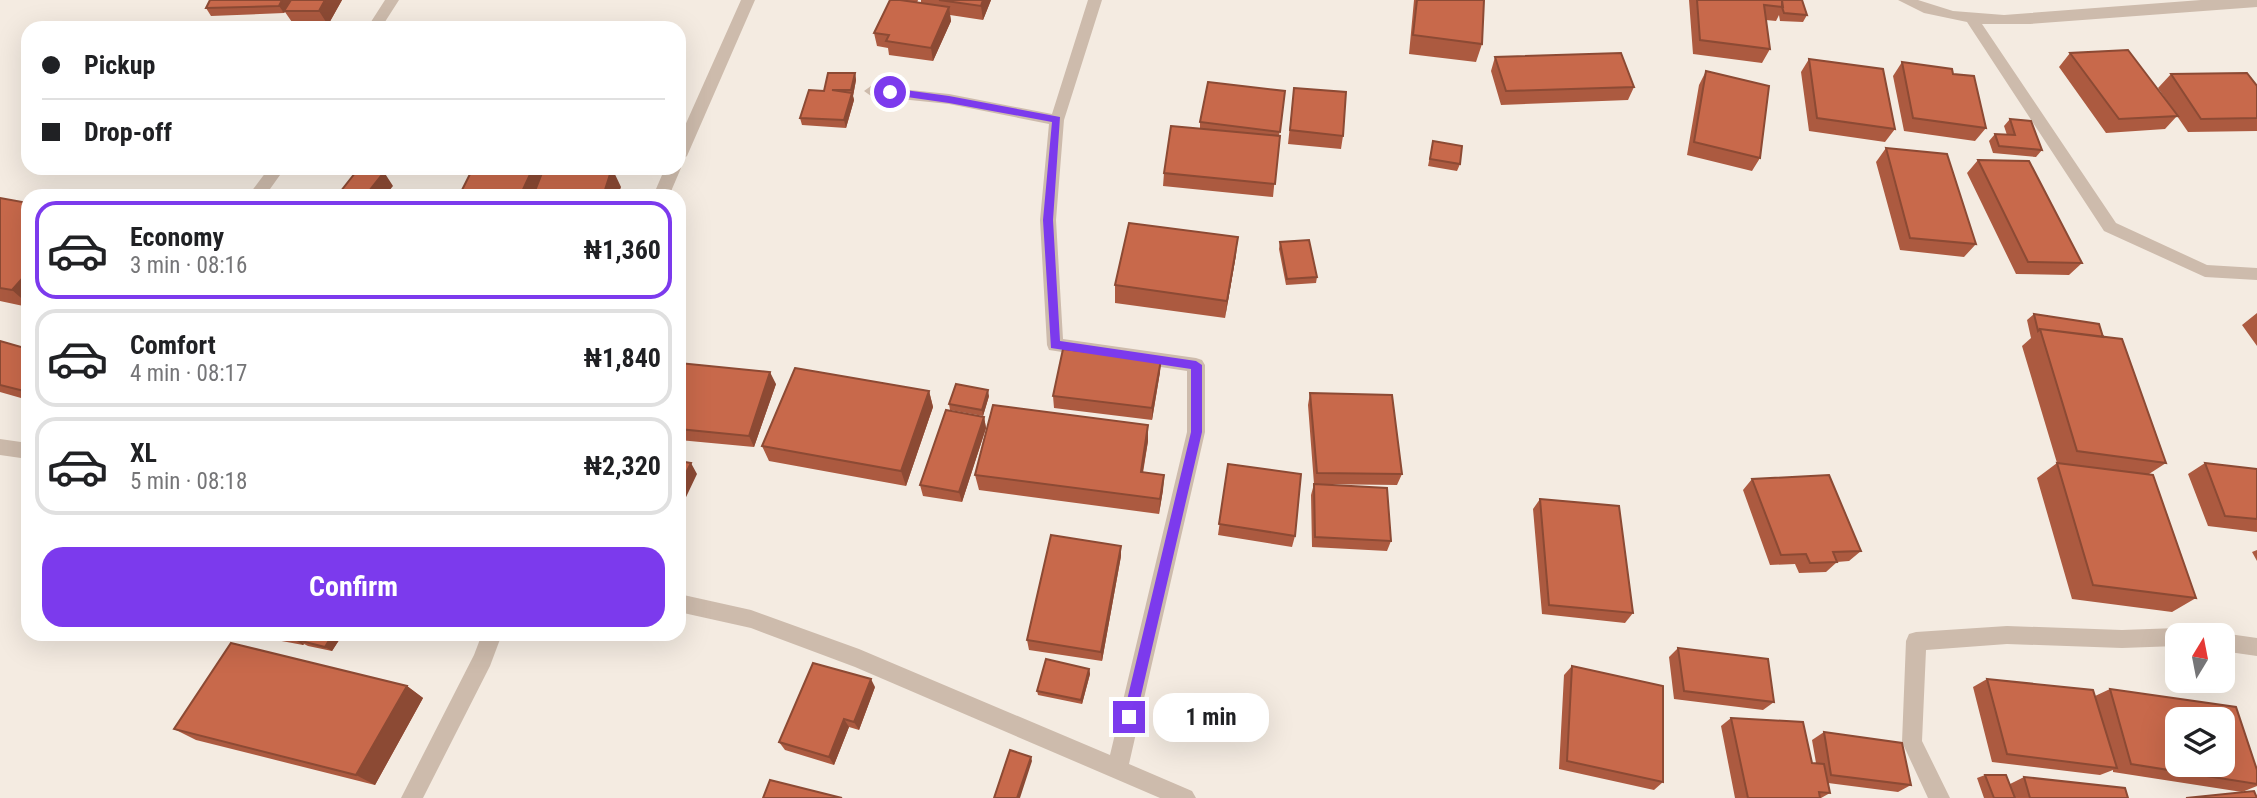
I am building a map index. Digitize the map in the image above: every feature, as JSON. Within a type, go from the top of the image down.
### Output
[{"type":"street","points":[[378,21],[392,0]]},
{"type":"street","points":[[686,140],[748,0]]},
{"type":"street","points":[[1095,0],[1057,120],[1048,220],[1055,345],[1196,365],[1196,432],[1117,769]]},
{"type":"street","points":[[1905,0],[1972,19],[2039,19],[2217,2],[2257,2]]},
{"type":"street","points":[[1972,19],[2110,228],[2205,271],[2257,274]]},
{"type":"street","points":[[871,91],[949,99],[1057,120]]},
{"type":"street","points":[[0,447],[21,451]]},
{"type":"street","points":[[686,605],[751,619],[859,659],[1185,798]]},
{"type":"street","points":[[1939,798],[1912,742],[1916,641],[2007,635],[2122,639],[2165,637]]},
{"type":"street","points":[[412,798],[483,659],[489,641]]},
{"type":"street","points":[[2235,644],[2257,647]]},
{"type":"building","points":[[210,0],[282,0],[279,6],[206,8]]},
{"type":"building","points":[[291,0],[325,0],[319,11],[284,11]]},
{"type":"building","points":[[890,0],[949,7],[931,48],[886,41],[889,35],[874,33]]},
{"type":"building","points":[[939,0],[983,0],[981,6]]},
{"type":"building","points":[[1417,0],[1484,0],[1482,44],[1413,35]]},
{"type":"building","points":[[1697,0],[1782,0],[1783,7],[1764,5],[1770,49],[1700,40]]},
{"type":"building","points":[[1782,0],[1802,0],[1807,15],[1784,13]]},
{"type":"building","points":[[2128,50],[2178,116],[2119,119],[2070,53]]},
{"type":"building","points":[[1621,53],[1634,87],[1506,91],[1495,57]]},
{"type":"building","points":[[1809,59],[1883,69],[1895,129],[1817,118]]},
{"type":"building","points":[[1902,62],[1952,69],[1953,74],[1974,76],[1986,128],[1913,118]]},
{"type":"building","points":[[1706,71],[1769,86],[1760,158],[1694,142]]},
{"type":"building","points":[[828,73],[855,73],[851,90],[832,90],[852,93],[844,120],[800,118],[809,90],[824,91]]},
{"type":"building","points":[[2247,73],[2257,86],[2257,118],[2201,119],[2171,74]]},
{"type":"building","points":[[1208,82],[1285,91],[1280,132],[1200,122]]},
{"type":"building","points":[[1294,88],[1346,92],[1343,136],[1290,130]]},
{"type":"building","points":[[2010,119],[2031,121],[2042,150],[1999,146],[1995,134],[2015,135]]},
{"type":"building","points":[[1171,126],[1280,136],[1275,184],[1164,173]]},
{"type":"building","points":[[1433,141],[1462,146],[1460,164],[1430,159]]},
{"type":"building","points":[[1886,148],[1947,154],[1976,244],[1910,238]]},
{"type":"building","points":[[1978,160],[2029,161],[2082,263],[2028,262]]},
{"type":"building","points":[[354,175],[382,175],[371,189],[342,189]]},
{"type":"building","points":[[470,175],[530,175],[523,189],[462,189]]},
{"type":"building","points":[[541,175],[610,175],[605,189],[536,189]]},
{"type":"building","points":[[0,198],[21,202],[21,280],[12,290],[0,288]]},
{"type":"building","points":[[1129,223],[1238,237],[1227,301],[1115,285]]},
{"type":"building","points":[[1309,240],[1317,277],[1287,279],[1280,242]]},
{"type":"building","points":[[2034,314],[2099,324],[2103,337],[2040,329],[2038,331]]},
{"type":"building","points":[[2040,329],[2122,339],[2166,463],[2077,451]]},
{"type":"building","points":[[0,341],[21,347],[21,390],[0,385]]},
{"type":"building","points":[[1063,349],[1161,360],[1152,408],[1053,396]]},
{"type":"building","points":[[686,364],[770,372],[749,436],[686,430]]},
{"type":"building","points":[[795,368],[929,391],[901,471],[762,446]]},
{"type":"building","points":[[956,384],[988,390],[982,410],[949,404]]},
{"type":"building","points":[[1310,393],[1392,395],[1402,474],[1317,473]]},
{"type":"building","points":[[993,405],[1148,425],[1141,472],[1164,475],[1160,499],[975,475]]},
{"type":"building","points":[[946,410],[984,417],[959,492],[920,485]]},
{"type":"building","points":[[2057,463],[2153,475],[2196,598],[2093,585]]},
{"type":"building","points":[[2205,463],[2257,469],[2257,519],[2225,516]]},
{"type":"building","points":[[1228,464],[1301,474],[1295,536],[1219,524]]},
{"type":"building","points":[[1829,475],[1861,551],[1833,552],[1837,562],[1810,563],[1806,554],[1781,555],[1752,479]]},
{"type":"building","points":[[1314,484],[1387,488],[1391,541],[1315,537]]},
{"type":"building","points":[[1540,499],[1619,506],[1633,613],[1549,605]]},
{"type":"building","points":[[1051,535],[1121,546],[1101,652],[1027,640]]},
{"type":"building","points":[[301,641],[329,641],[325,647]]},
{"type":"building","points":[[231,643],[407,686],[356,775],[174,729]]},
{"type":"building","points":[[1678,648],[1768,659],[1774,702],[1684,691]]},
{"type":"building","points":[[1046,659],[1089,669],[1081,700],[1037,691]]},
{"type":"building","points":[[813,663],[871,679],[854,722],[844,719],[829,757],[779,742]]},
{"type":"building","points":[[1572,666],[1663,686],[1663,782],[1567,761]]},
{"type":"building","points":[[1987,679],[2093,690],[2117,768],[2007,754]]},
{"type":"building","points":[[2110,689],[2236,707],[2257,770],[2257,784],[2213,777],[2235,777],[2235,707],[2165,707],[2165,769],[2131,764]]},
{"type":"building","points":[[1731,718],[1803,722],[1812,763],[1824,764],[1830,793],[1819,792],[1820,798],[1748,798]]},
{"type":"building","points":[[1824,732],[1902,743],[1911,785],[1831,775]]},
{"type":"building","points":[[1010,750],[1031,757],[1017,798],[994,798]]},
{"type":"building","points":[[1985,775],[2006,775],[2015,798],[1994,798]]},
{"type":"building","points":[[2024,777],[2125,788],[2128,798],[2030,798]]},
{"type":"building","points":[[770,780],[842,798],[763,798]]},
{"type":"building","points":[[2254,791],[2257,798],[2186,798]]},
{"type":"route","points":[[890,92],[949,99],[1057,120],[1048,220],[1055,345],[1196,365],[1196,432],[1129,717]]}]
